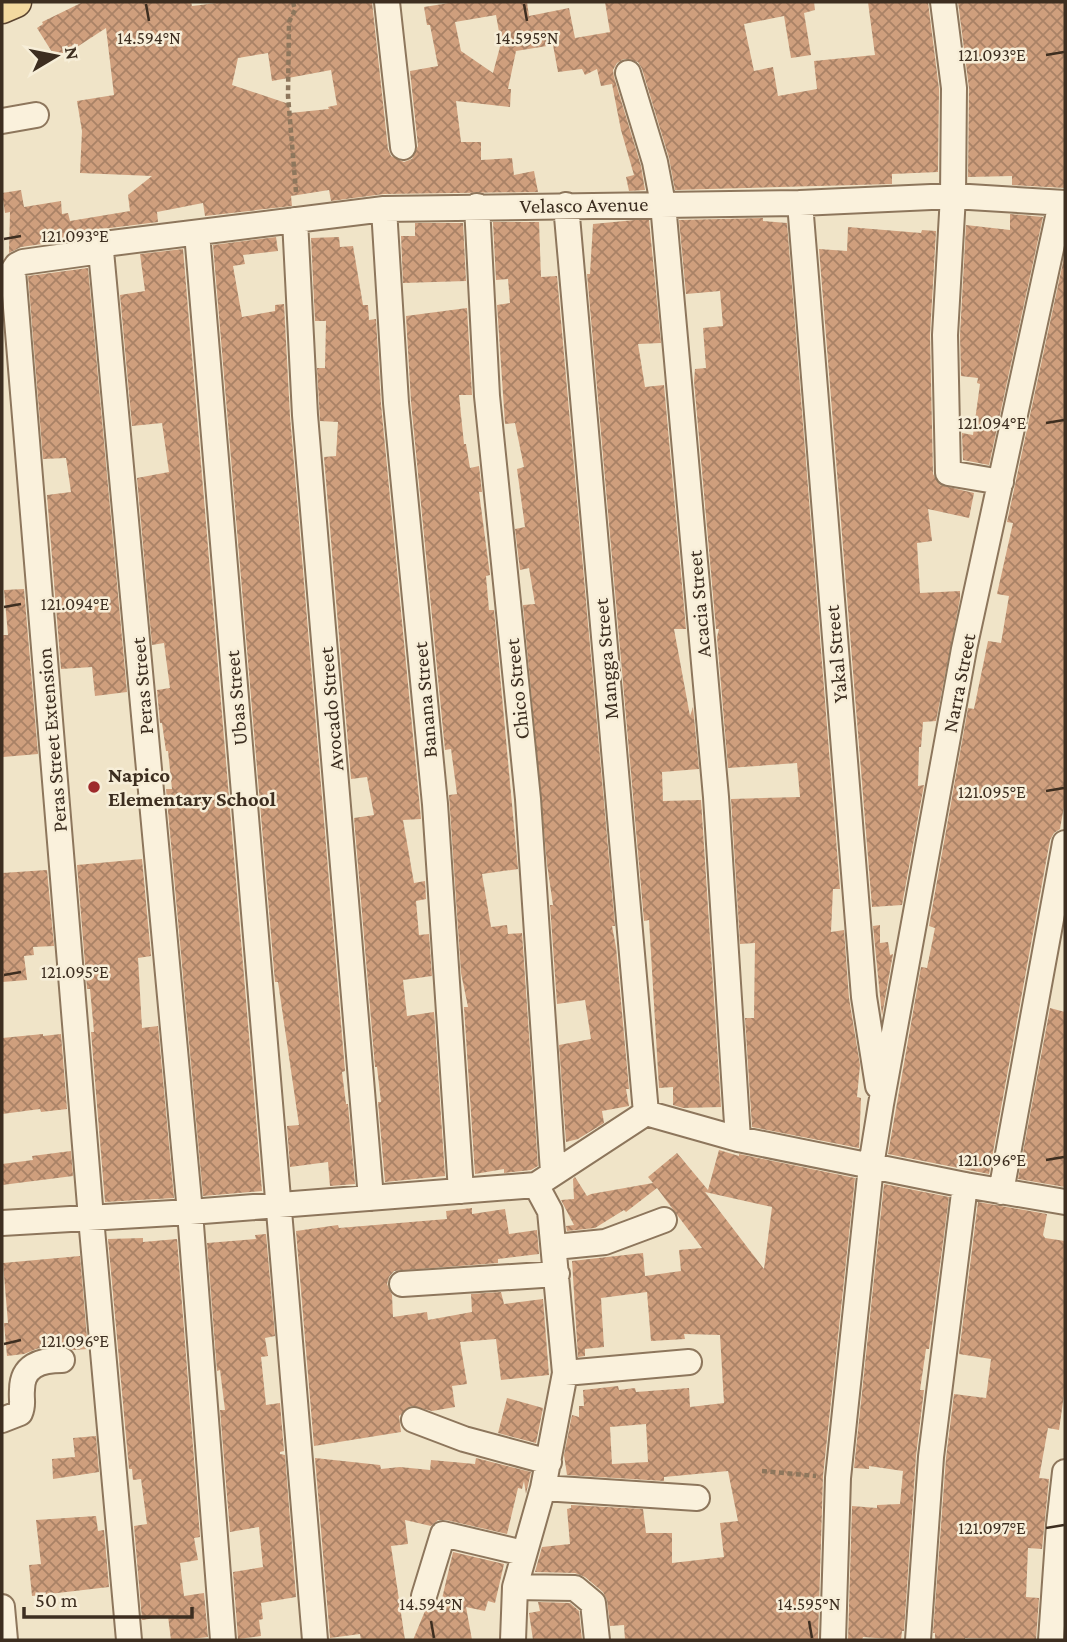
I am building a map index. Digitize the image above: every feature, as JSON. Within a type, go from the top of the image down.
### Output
[{"type":"main road","points":[[2,8],[16,2]]},
{"type":"street","points":[[387,2],[403,147]]},
{"type":"street","points":[[943,2],[954,88],[953,196],[945,335],[948,473],[1001,482]]},
{"type":"street","name":"Acacia Street","points":[[628,73],[655,162],[663,204],[716,797],[737,1139]]},
{"type":"street","points":[[2,121],[36,116]]},
{"type":"street","name":"Velasco Avenue","points":[[103,248],[384,209],[800,203],[953,196],[1063,203]]},
{"type":"street","name":"Yakal Street","points":[[800,203],[864,997],[881,1104]]},
{"type":"street","name":"Narra Street","points":[[833,1640],[838,1478],[871,1166],[964,649],[1063,203]]},
{"type":"street","name":"Mangga Street","points":[[566,205],[646,1113]]},
{"type":"street","name":"Chico Street","points":[[477,206],[487,396],[528,799],[544,1179]]},
{"type":"street","name":"Banana Street","points":[[384,209],[396,404],[435,804],[461,1191]]},
{"type":"street","name":"Avocado Street","points":[[295,220],[305,415],[371,1198]]},
{"type":"street","name":"Ubas Street","points":[[197,233],[315,1640]]},
{"type":"street","name":"Peras Street","points":[[103,248],[190,1212],[223,1640]]},
{"type":"street","name":"Peras Street Extension","points":[[91,1218],[13,271],[23,262],[103,248]]},
{"type":"street","points":[[1001,1192],[1065,843]]},
{"type":"street","points":[[2,1223],[190,1212],[461,1191],[544,1179],[646,1113],[737,1139],[1001,1192],[1065,1202]]},
{"type":"street","points":[[513,1640],[515,1587],[543,1488],[565,1373],[555,1247],[544,1179]]},
{"type":"street","points":[[918,1640],[931,1457],[965,1185]]},
{"type":"street","points":[[91,1218],[129,1640]]},
{"type":"street","points":[[555,1247],[605,1242],[664,1220]]},
{"type":"street","points":[[402,1284],[557,1274]]},
{"type":"street","points":[[2,1420],[20,1413],[24,1404],[22,1391],[25,1374],[34,1364],[62,1360]]},
{"type":"street","points":[[565,1373],[689,1362]]},
{"type":"street","points":[[414,1420],[464,1439],[549,1462]]},
{"type":"street","points":[[1051,1640],[1065,1472]]},
{"type":"street","points":[[543,1488],[697,1498]]},
{"type":"street","points":[[424,1596],[443,1534],[523,1553]]},
{"type":"street","points":[[515,1587],[575,1588],[593,1602],[597,1640]]},
{"type":"street","points":[[2,1607],[5,1640]]},
{"type":"path","points":[[293,2],[295,10],[289,22],[288,96],[296,192]]},
{"type":"path","points":[[762,1471],[838,1478]]},
{"type":"building","points":[[83,2],[191,2],[192,6],[225,2],[372,2],[388,149],[391,156],[404,162],[412,159],[418,146],[410,71],[438,66],[424,7],[455,2],[527,2],[529,16],[569,8],[575,38],[610,32],[605,2],[814,2],[815,10],[804,13],[811,55],[791,58],[784,16],[744,24],[754,71],[773,67],[778,96],[817,89],[814,61],[875,55],[868,2],[928,2],[939,89],[938,172],[892,174],[892,184],[675,190],[669,158],[642,69],[638,62],[624,59],[617,63],[613,70],[614,77],[641,166],[645,190],[629,191],[626,177],[634,175],[612,84],[601,86],[597,69],[585,75],[582,69],[558,72],[553,45],[516,51],[508,89],[511,89],[510,107],[456,101],[461,142],[481,142],[481,160],[512,158],[514,175],[534,171],[538,192],[384,194],[331,201],[329,190],[291,196],[292,206],[205,216],[203,203],[157,212],[158,222],[102,229],[91,237],[21,247],[9,253],[10,212],[5,213],[2,193],[21,190],[24,207],[61,201],[62,214],[68,213],[70,221],[130,211],[128,195],[152,176],[80,173],[82,131],[77,101],[114,95],[106,28],[57,60],[37,28],[42,22]],"holes":[[[496,15],[501,43],[493,73],[461,51],[455,22]],[[268,53],[272,81],[331,70],[337,105],[328,107],[329,109],[290,113],[289,104],[232,85],[238,58]]]},
{"type":"building","points":[[958,2],[1065,2],[1065,188],[1012,185],[1012,176],[968,177],[969,88]]},
{"type":"building","points":[[1010,214],[1043,217],[989,465],[963,460],[962,433],[973,435],[980,384],[977,383],[978,378],[961,376],[960,335],[966,225],[1010,230]]},
{"type":"building","points":[[763,218],[763,221],[787,223],[840,889],[833,889],[831,932],[844,930],[849,998],[860,1065],[857,1097],[861,1098],[859,1148],[752,1127],[745,1018],[754,1018],[755,943],[740,944],[731,799],[800,797],[797,763],[728,768],[717,637],[719,629],[716,629],[694,381],[695,369],[706,368],[703,328],[723,326],[720,291],[686,294],[679,220]]},
{"type":"building","points":[[649,220],[661,343],[638,344],[645,387],[664,385],[686,629],[674,629],[690,716],[693,707],[699,769],[662,772],[663,801],[701,800],[721,1107],[683,1108],[673,1105],[673,1087],[659,1088],[649,920],[644,921],[587,274],[590,274],[593,224]]},
{"type":"building","points":[[493,222],[539,222],[541,277],[557,276],[615,926],[612,926],[629,1089],[626,1089],[629,1106],[602,1111],[604,1123],[578,1139],[566,1142],[559,1045],[591,1039],[585,1000],[557,1004],[550,905],[553,905],[523,605],[535,604],[529,568],[520,570],[515,529],[525,527],[517,469],[524,467],[515,423],[505,424],[497,305],[510,303],[508,279],[496,280]]},
{"type":"building","points":[[415,223],[463,223],[466,281],[403,283],[401,236],[415,236]]},
{"type":"building","points":[[848,227],[921,233],[922,230],[936,231],[930,335],[933,474],[940,485],[974,493],[969,518],[928,509],[932,541],[917,543],[920,593],[960,591],[960,599],[936,721],[923,722],[918,786],[924,785],[902,905],[872,907],[819,249],[847,251]]},
{"type":"building","points":[[276,237],[278,251],[243,255],[245,264],[233,266],[242,317],[275,311],[275,305],[284,304],[290,416],[345,1071],[342,1072],[348,1104],[355,1184],[330,1186],[328,1162],[290,1167],[287,1126],[299,1125],[278,982],[275,982],[213,245]]},
{"type":"building","points":[[339,237],[340,247],[353,246],[363,305],[368,305],[369,320],[376,319],[381,404],[421,819],[403,820],[414,883],[425,881],[426,899],[416,901],[419,935],[429,934],[432,976],[403,980],[407,1016],[434,1012],[445,1176],[385,1182],[378,1102],[381,1102],[375,1067],[354,818],[374,815],[367,777],[351,779],[324,457],[336,456],[338,422],[320,421],[317,368],[325,368],[326,321],[315,321],[311,238]]},
{"type":"building","points":[[183,249],[262,1191],[203,1196],[166,789],[172,789],[157,690],[170,688],[164,643],[152,645],[137,478],[169,472],[162,423],[132,426],[120,295],[145,291],[140,254]]},
{"type":"building","points":[[1065,253],[1065,801],[1060,829],[1050,840],[989,1174],[888,1154],[921,967],[927,968],[935,928],[929,926],[968,708],[974,709],[988,641],[1001,643],[1009,596],[997,594],[1013,523],[1007,522]]},
{"type":"building","points":[[88,268],[127,692],[95,696],[92,667],[61,669],[47,495],[71,492],[66,458],[43,459],[28,276]]},
{"type":"building","points":[[467,308],[472,395],[459,395],[464,444],[470,468],[479,466],[482,492],[479,492],[490,575],[486,576],[489,610],[494,610],[518,869],[482,874],[491,927],[507,925],[508,934],[522,933],[538,1166],[531,1170],[504,1173],[504,1169],[475,1174],[464,1007],[468,1007],[461,973],[449,795],[457,794],[451,749],[445,750],[411,402],[406,316]]},
{"type":"building","points":[[24,589],[38,754],[3,757],[2,635],[8,635],[4,590]]},
{"type":"building","points":[[142,859],[151,956],[138,958],[142,1028],[158,1026],[174,1198],[105,1202],[91,1032],[94,1032],[90,989],[87,989],[77,865]]},
{"type":"building","points":[[47,870],[54,946],[33,947],[34,955],[24,956],[27,980],[2,982],[2,873]]},
{"type":"building","points":[[880,925],[880,943],[888,942],[890,955],[893,954],[882,1016],[873,926]]},
{"type":"building","points":[[1050,1008],[1065,1012],[1065,1187],[1018,1179]]},
{"type":"building","points":[[61,1034],[67,1109],[2,1114],[2,1038]]},
{"type":"building","points":[[719,1150],[855,1178],[823,1476],[818,1640],[625,1640],[624,1625],[610,1626],[607,1600],[603,1592],[585,1577],[575,1573],[535,1572],[542,1547],[570,1544],[567,1509],[571,1508],[571,1505],[643,1509],[646,1533],[672,1533],[672,1563],[724,1557],[720,1523],[738,1521],[728,1471],[664,1477],[664,1481],[567,1475],[564,1455],[572,1415],[579,1417],[579,1406],[584,1406],[583,1390],[618,1386],[619,1390],[635,1388],[636,1392],[689,1388],[690,1407],[724,1403],[720,1335],[684,1334],[685,1339],[651,1341],[647,1292],[601,1298],[604,1347],[585,1349],[585,1356],[578,1357],[572,1261],[643,1253],[645,1276],[681,1271],[679,1250],[702,1248],[657,1188],[626,1212],[624,1210],[595,1228],[567,1231],[566,1226],[574,1225],[561,1200],[574,1199],[575,1177],[587,1196],[653,1183],[648,1177],[677,1153],[708,1190]],"holes":[[[705,1192],[772,1207],[764,1269]],[[646,1424],[648,1462],[612,1464],[610,1427]]]},
{"type":"building","points":[[71,1151],[73,1176],[2,1185],[2,1164],[33,1160],[32,1156]]},
{"type":"building","points":[[884,1184],[949,1197],[929,1349],[926,1349],[920,1390],[924,1390],[916,1456],[904,1631],[901,1640],[863,1637],[862,1640],[848,1640],[852,1506],[877,1508],[877,1505],[900,1504],[903,1471],[869,1466],[869,1469],[854,1468]]},
{"type":"building","points":[[978,1202],[1047,1214],[1043,1235],[1045,1238],[1065,1241],[1065,1388],[1059,1430],[1048,1428],[1039,1478],[1049,1479],[1042,1549],[1028,1548],[1026,1597],[1039,1598],[1036,1640],[935,1640],[933,1633],[946,1458],[954,1394],[986,1398],[991,1359],[959,1354]]},
{"type":"building","points":[[472,1208],[472,1214],[505,1209],[509,1234],[537,1230],[539,1254],[498,1259],[498,1263],[394,1271],[387,1284],[392,1295],[393,1317],[427,1312],[428,1320],[472,1312],[471,1294],[501,1292],[504,1304],[543,1299],[549,1375],[501,1380],[496,1339],[460,1342],[467,1384],[452,1386],[455,1407],[432,1411],[411,1406],[399,1416],[401,1432],[314,1446],[296,1231],[338,1225],[339,1228],[447,1219],[446,1211]]},
{"type":"building","points":[[266,1234],[275,1336],[265,1338],[268,1356],[261,1357],[266,1405],[280,1403],[284,1451],[280,1454],[285,1455],[296,1597],[261,1603],[261,1636],[238,1639],[233,1572],[263,1567],[259,1527],[230,1532],[220,1410],[225,1410],[220,1370],[217,1371],[207,1243],[256,1239],[255,1235]]},
{"type":"building","points":[[143,1238],[143,1242],[177,1239],[200,1537],[194,1538],[198,1560],[180,1563],[184,1596],[204,1593],[208,1637],[171,1640],[168,1616],[142,1620],[134,1526],[147,1524],[141,1479],[133,1480],[132,1469],[129,1469],[108,1239]]},
{"type":"building","points":[[80,1256],[88,1349],[73,1350],[53,1345],[7,1356],[4,1323],[8,1323],[3,1263]]},
{"type":"building","points":[[507,1398],[543,1408],[536,1443],[498,1433]]},
{"type":"building","points":[[96,1436],[99,1472],[53,1479],[52,1459],[75,1457],[73,1438]]},
{"type":"building","points":[[315,1458],[380,1465],[381,1469],[400,1467],[430,1470],[431,1460],[475,1464],[476,1458],[531,1472],[526,1494],[524,1481],[522,1489],[518,1488],[507,1534],[446,1520],[438,1520],[431,1526],[405,1520],[408,1544],[391,1546],[405,1640],[361,1640],[360,1634],[330,1638]]},
{"type":"building","points":[[96,1516],[98,1531],[104,1530],[109,1587],[32,1596],[29,1565],[41,1564],[36,1520]]},
{"type":"building","points":[[453,1552],[504,1564],[495,1603],[488,1601],[485,1611],[466,1607],[472,1640],[413,1640],[425,1611],[435,1605],[440,1607]]},
{"type":"building","points":[[538,1602],[570,1603],[579,1611],[582,1640],[533,1640],[529,1613],[540,1611]]},
{"type":"place","name":"Napico Elementary School","points":[[94,787]]}]
